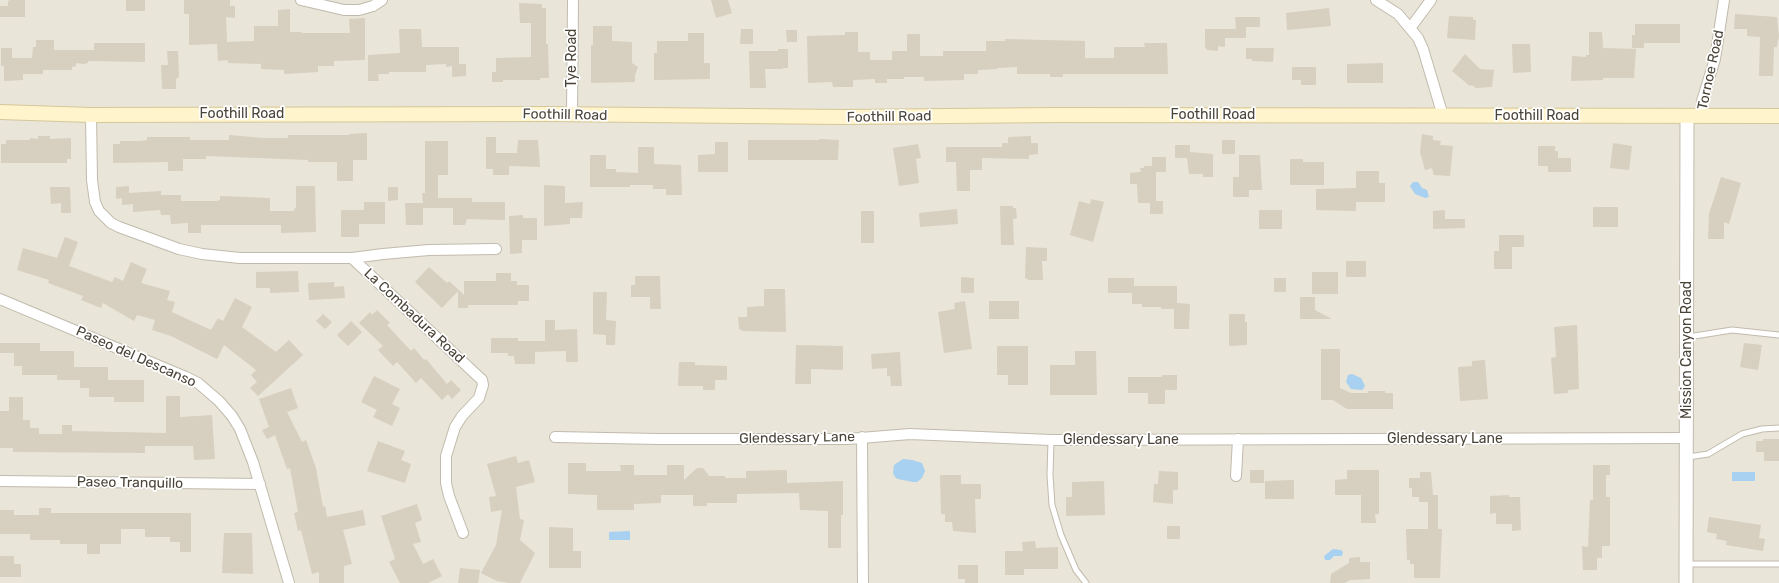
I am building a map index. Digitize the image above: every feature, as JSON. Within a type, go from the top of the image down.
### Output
[{"type":"main road","name":"Foothill Road","points":[[0,112],[91,115],[572,115],[843,117],[1057,115],[1779,116]]},
{"type":"street","points":[[302,0],[344,10],[359,10],[373,6],[382,0]]},
{"type":"street","name":"Tye Road","points":[[572,115],[573,0]]},
{"type":"street","points":[[1376,0],[1398,14],[1411,28],[1423,49],[1443,116]]},
{"type":"street","points":[[1411,28],[1431,0]]},
{"type":"street","name":"Tornoe Road","points":[[1701,117],[1702,101],[1715,59],[1724,0]]},
{"type":"street","name":"La Combadura Road","points":[[91,115],[92,180],[95,202],[99,211],[105,218],[119,227],[179,249],[202,254],[240,258],[352,258],[422,251],[496,249]]},
{"type":"street","name":"Mission Canyon Road","points":[[1686,583],[1687,117]]},
{"type":"street","name":"La Combadura Road","points":[[352,258],[482,380],[482,392],[479,398],[462,416],[455,427],[446,456],[446,483],[449,496],[463,533]]},
{"type":"street","name":"Paseo del Descanso","points":[[0,300],[186,377],[198,384],[219,401],[232,416],[240,429],[253,462],[290,583]]},
{"type":"street","name":"Glendessary Lane","points":[[555,437],[658,439],[848,439],[910,434],[1051,440],[1687,438]]},
{"type":"street","points":[[862,437],[863,583]]},
{"type":"street","points":[[1236,476],[1238,439]]},
{"type":"street","name":"Paseo Tranquillo","points":[[0,481],[260,484]]},
{"type":"lane","points":[[1687,337],[1732,330],[1779,335]]},
{"type":"lane","points":[[1687,457],[1708,454],[1742,434],[1779,428]]},
{"type":"lane","points":[[1051,440],[1050,475],[1052,505],[1061,535],[1076,570],[1086,583]]},
{"type":"lane","points":[[1686,564],[1779,564]]},
{"type":"shaded area","points":[[0,0],[1779,0],[1779,583],[0,583]]},
{"type":"water","points":[[1413,182],[1418,182],[1422,188],[1427,190],[1429,197],[1425,198],[1415,194],[1410,186]]},
{"type":"water","points":[[1352,374],[1361,378],[1365,386],[1362,390],[1351,389],[1346,382],[1348,375]]},
{"type":"water","points":[[903,459],[922,463],[925,471],[922,478],[917,482],[898,479],[895,477],[893,473],[894,465]]},
{"type":"water","points":[[1732,472],[1755,472],[1755,481],[1732,481]]},
{"type":"water","points":[[630,531],[630,540],[609,540],[609,532]]},
{"type":"water","points":[[1333,549],[1341,550],[1343,552],[1342,556],[1334,556],[1330,560],[1325,560],[1324,556]]},
{"type":"building","points":[[25,0],[25,17],[0,17],[0,6],[8,6],[8,1]]},
{"type":"building","points":[[126,0],[145,0],[145,11],[126,11]]},
{"type":"building","points":[[184,0],[230,0],[230,6],[235,6],[235,18],[226,17],[227,42],[254,41],[254,26],[278,26],[278,10],[290,9],[290,32],[350,33],[349,19],[365,18],[365,60],[334,61],[334,66],[318,66],[318,72],[284,74],[284,70],[261,69],[261,64],[228,63],[228,60],[218,61],[217,44],[189,45],[189,14],[184,14]]},
{"type":"building","points":[[711,0],[728,0],[732,13],[716,18]]},
{"type":"building","points":[[519,3],[542,4],[542,8],[546,8],[546,44],[548,44],[549,78],[540,78],[540,80],[503,80],[503,82],[492,82],[492,72],[496,72],[496,58],[531,57],[531,23],[520,23]]},
{"type":"building","points":[[1329,8],[1331,26],[1287,30],[1286,13]]},
{"type":"building","points":[[1735,14],[1777,17],[1779,36],[1777,47],[1774,47],[1773,76],[1759,76],[1760,37],[1747,36],[1747,29],[1734,29]]},
{"type":"building","points":[[1449,16],[1473,17],[1473,20],[1476,20],[1475,40],[1447,38]]},
{"type":"building","points":[[1235,17],[1260,17],[1260,27],[1246,27],[1246,38],[1225,38],[1225,47],[1218,46],[1218,51],[1207,50],[1205,47],[1205,29],[1236,29]]},
{"type":"building","points":[[1635,24],[1680,24],[1680,43],[1644,43],[1644,48],[1632,48],[1632,35],[1635,35]]},
{"type":"building","points":[[593,26],[612,26],[612,41],[632,42],[632,63],[638,67],[635,75],[635,82],[591,83],[591,45],[593,45]]},
{"type":"building","points":[[399,29],[421,29],[422,47],[459,47],[459,64],[466,64],[466,76],[452,77],[452,66],[446,67],[446,64],[426,65],[426,72],[389,72],[389,74],[378,74],[379,81],[368,81],[368,55],[400,53]]},
{"type":"building","points":[[741,29],[753,29],[753,44],[740,44]]},
{"type":"building","points":[[786,30],[797,30],[797,42],[787,42]]},
{"type":"building","points":[[845,32],[858,32],[858,52],[870,52],[870,60],[892,60],[892,51],[907,51],[907,34],[920,34],[920,56],[943,56],[943,51],[986,51],[986,41],[1005,41],[1005,39],[1085,41],[1085,58],[1114,58],[1114,47],[1145,47],[1144,43],[1167,43],[1168,74],[1063,74],[1063,77],[1050,77],[1050,74],[1017,74],[1017,67],[978,70],[978,74],[964,74],[964,80],[924,81],[924,77],[904,77],[904,79],[887,79],[887,83],[875,83],[875,79],[853,80],[853,87],[833,87],[832,82],[808,83],[807,36],[845,35]]},
{"type":"building","points":[[1589,32],[1602,32],[1603,48],[1636,49],[1634,78],[1603,78],[1603,80],[1571,81],[1572,56],[1586,57],[1586,55],[1589,55]]},
{"type":"building","points":[[688,33],[704,33],[704,63],[710,63],[710,79],[654,80],[654,53],[657,53],[657,41],[688,41]]},
{"type":"building","points":[[36,40],[54,40],[54,50],[94,50],[94,43],[145,43],[145,62],[88,61],[88,63],[84,64],[76,63],[76,66],[72,67],[72,70],[43,70],[43,74],[23,74],[23,80],[4,81],[4,66],[1,66],[1,48],[12,48],[12,58],[32,58],[33,47],[36,47]]},
{"type":"building","points":[[1512,44],[1530,44],[1531,72],[1513,73]]},
{"type":"building","points":[[1246,48],[1274,48],[1273,62],[1252,61],[1252,59],[1246,59]]},
{"type":"building","points":[[778,49],[788,49],[788,68],[765,69],[766,88],[750,88],[749,51],[778,51]]},
{"type":"building","points":[[167,51],[178,51],[179,77],[176,79],[176,89],[162,89],[161,65],[168,65]]},
{"type":"building","points":[[1465,54],[1480,69],[1494,70],[1492,87],[1476,88],[1472,85],[1470,86],[1452,71]]},
{"type":"building","points":[[1383,63],[1383,83],[1347,83],[1347,64]]},
{"type":"building","points":[[1292,67],[1316,67],[1316,85],[1301,85],[1301,80],[1292,80]]},
{"type":"building","points":[[367,133],[367,160],[353,160],[353,181],[337,181],[337,162],[308,162],[308,160],[206,156],[206,159],[183,159],[183,171],[168,171],[168,162],[113,163],[113,144],[120,144],[120,141],[147,140],[147,137],[190,137],[190,140],[229,140],[229,135],[263,138],[288,138],[288,135],[349,135]]},
{"type":"building","points":[[1422,134],[1433,136],[1433,140],[1441,141],[1440,145],[1453,146],[1450,176],[1434,175],[1432,168],[1425,170],[1420,152]]},
{"type":"building","points":[[38,136],[50,136],[50,139],[71,138],[71,159],[67,159],[67,163],[1,163],[1,144],[6,144],[6,140],[30,140],[30,138],[38,139]]},
{"type":"building","points":[[1031,136],[1031,143],[1038,143],[1038,154],[1029,155],[1029,159],[982,158],[982,170],[970,170],[970,191],[957,191],[956,162],[946,162],[946,147],[1002,147],[1002,143],[1008,143],[1008,137]]},
{"type":"building","points":[[486,137],[496,137],[496,153],[517,153],[518,140],[538,140],[540,167],[509,166],[509,175],[493,175],[493,169],[486,169]]},
{"type":"building","points":[[748,140],[839,140],[838,160],[748,160]]},
{"type":"building","points":[[1222,140],[1235,140],[1235,154],[1222,154]]},
{"type":"building","points":[[425,141],[448,141],[448,175],[438,175],[438,198],[472,198],[472,202],[505,202],[505,220],[467,219],[465,225],[453,225],[453,208],[423,208],[423,225],[406,225],[405,203],[423,203],[422,193],[425,193]]},
{"type":"building","points":[[715,142],[728,142],[728,172],[698,172],[698,155],[715,154]]},
{"type":"building","points":[[1613,143],[1632,146],[1629,170],[1610,168]]},
{"type":"building","points":[[918,144],[921,158],[916,159],[919,183],[899,186],[893,148]]},
{"type":"building","points":[[1175,145],[1190,145],[1190,152],[1213,154],[1213,177],[1203,177],[1203,174],[1189,174],[1187,158],[1175,158]]},
{"type":"building","points":[[1538,146],[1555,146],[1555,151],[1558,151],[1558,158],[1571,158],[1571,172],[1548,172],[1548,166],[1538,166]]},
{"type":"building","points":[[638,147],[654,147],[654,164],[681,165],[682,195],[666,195],[666,189],[653,189],[653,185],[630,185],[630,187],[590,187],[590,155],[606,155],[606,169],[616,169],[616,172],[638,173]]},
{"type":"building","points":[[1239,155],[1260,155],[1262,190],[1249,190],[1249,197],[1233,197],[1233,177],[1239,177]]},
{"type":"building","points":[[1152,157],[1166,157],[1166,172],[1156,172],[1156,201],[1163,201],[1163,214],[1150,214],[1150,203],[1138,203],[1137,184],[1130,184],[1130,173],[1141,172],[1140,168],[1144,168],[1144,166],[1152,166]]},
{"type":"building","points":[[1290,159],[1303,159],[1303,162],[1324,162],[1324,185],[1290,185]]},
{"type":"building","points":[[1356,171],[1379,171],[1379,183],[1385,183],[1385,202],[1356,202],[1356,211],[1316,210],[1316,189],[1356,188]]},
{"type":"building","points":[[1721,177],[1741,183],[1729,224],[1724,222],[1724,239],[1708,239],[1709,214]]},
{"type":"building","points":[[544,185],[565,186],[565,203],[583,202],[582,218],[570,218],[570,224],[544,226]]},
{"type":"building","points":[[129,186],[129,193],[161,191],[161,195],[181,195],[181,201],[217,201],[220,200],[220,196],[270,198],[270,211],[294,211],[296,208],[296,186],[315,186],[316,232],[281,233],[281,225],[201,225],[201,233],[188,233],[188,223],[171,224],[170,215],[161,215],[160,210],[133,212],[133,204],[122,205],[122,198],[116,199],[116,187]]},
{"type":"building","points":[[50,187],[70,187],[71,213],[61,213],[61,203],[51,204]]},
{"type":"building","points":[[388,187],[398,187],[398,200],[388,201]]},
{"type":"building","points":[[1091,199],[1104,202],[1093,242],[1070,235],[1079,201],[1090,204]]},
{"type":"building","points":[[364,202],[385,202],[385,224],[359,224],[359,237],[341,237],[341,210],[364,210]]},
{"type":"building","points":[[1000,206],[1013,206],[1013,208],[1016,208],[1017,218],[1013,219],[1014,245],[1001,245]]},
{"type":"building","points":[[1593,207],[1618,207],[1618,227],[1593,227]]},
{"type":"building","points":[[957,209],[958,224],[920,227],[919,213]]},
{"type":"building","points":[[1259,210],[1282,210],[1282,229],[1259,229]]},
{"type":"building","points":[[1445,210],[1445,219],[1465,219],[1465,228],[1433,229],[1433,211]]},
{"type":"building","points":[[861,211],[874,211],[874,243],[861,243]]},
{"type":"building","points":[[523,215],[523,218],[537,218],[537,240],[522,240],[522,253],[510,254],[509,216]]},
{"type":"building","points":[[1499,235],[1524,235],[1524,247],[1512,247],[1512,269],[1494,269],[1494,251],[1499,251]]},
{"type":"building","points":[[65,237],[78,242],[69,266],[112,282],[115,277],[123,281],[131,262],[147,269],[141,283],[170,291],[167,300],[175,302],[172,312],[211,330],[218,318],[223,321],[235,298],[252,307],[242,327],[276,352],[289,340],[303,355],[258,396],[250,388],[257,382],[251,375],[256,370],[224,345],[217,359],[171,336],[152,330],[155,320],[137,315],[134,321],[103,303],[101,308],[81,300],[83,296],[48,283],[49,280],[17,270],[23,248],[57,258]]},
{"type":"building","points":[[1026,247],[1047,248],[1047,261],[1042,261],[1043,280],[1029,280],[1025,278]]},
{"type":"building","points":[[1346,261],[1366,261],[1366,277],[1346,277]]},
{"type":"building","points":[[429,267],[447,283],[449,281],[464,295],[464,281],[496,281],[496,273],[511,273],[511,281],[517,281],[517,285],[529,285],[529,301],[518,301],[518,305],[468,305],[468,308],[458,308],[458,291],[442,308],[415,282]]},
{"type":"building","points":[[298,271],[299,292],[270,293],[270,288],[256,288],[256,272]]},
{"type":"building","points":[[1312,272],[1338,272],[1338,294],[1312,294]]},
{"type":"building","points":[[635,276],[660,276],[661,309],[650,309],[650,297],[631,297],[631,285],[635,285]]},
{"type":"building","points":[[961,277],[974,278],[974,293],[961,293]]},
{"type":"building","points":[[1108,278],[1134,278],[1134,286],[1177,286],[1177,303],[1190,304],[1189,329],[1174,329],[1174,309],[1142,307],[1142,304],[1132,304],[1132,293],[1108,293]]},
{"type":"building","points":[[1274,278],[1286,278],[1286,292],[1274,292]]},
{"type":"building","points":[[334,282],[334,287],[344,286],[345,298],[309,300],[308,283]]},
{"type":"building","points":[[764,289],[785,289],[786,332],[743,331],[739,329],[738,317],[747,317],[747,307],[764,306]]},
{"type":"building","points":[[593,292],[607,292],[606,320],[616,321],[615,345],[606,345],[606,335],[593,334]]},
{"type":"building","points":[[1300,297],[1315,297],[1315,310],[1332,319],[1300,319]]},
{"type":"building","points":[[965,301],[972,349],[944,353],[938,312],[955,309],[954,303]]},
{"type":"building","points":[[989,301],[1019,301],[1019,319],[989,319]]},
{"type":"building","points":[[377,310],[390,323],[387,325],[411,351],[414,348],[424,360],[426,359],[447,384],[451,380],[461,390],[452,399],[448,394],[442,400],[421,378],[416,383],[397,362],[393,366],[378,350],[383,346],[359,323],[370,312],[372,315]]},
{"type":"building","points":[[323,314],[332,322],[325,329],[316,321]]},
{"type":"building","points":[[1229,314],[1245,314],[1245,322],[1247,322],[1247,345],[1229,346]]},
{"type":"building","points":[[545,320],[555,320],[555,330],[577,329],[578,362],[566,362],[566,351],[535,352],[535,364],[515,364],[514,356],[508,356],[508,353],[491,353],[491,338],[518,338],[518,341],[545,341]]},
{"type":"building","points":[[351,321],[362,332],[348,346],[337,335]]},
{"type":"building","points":[[1577,325],[1579,389],[1568,390],[1568,393],[1554,394],[1551,358],[1556,357],[1554,327]]},
{"type":"building","points":[[0,343],[40,343],[40,351],[74,351],[74,367],[108,367],[108,380],[144,380],[144,402],[114,402],[114,397],[89,397],[89,388],[80,388],[80,380],[57,380],[57,375],[22,375],[22,366],[14,366],[14,353],[0,353]]},
{"type":"building","points":[[1744,343],[1762,345],[1758,370],[1740,367]]},
{"type":"building","points":[[796,345],[843,346],[843,370],[811,369],[811,384],[795,384]]},
{"type":"building","points":[[997,346],[1028,346],[1028,385],[1008,385],[1008,375],[997,375]]},
{"type":"building","points":[[1321,349],[1340,349],[1340,388],[1351,393],[1385,391],[1385,393],[1393,393],[1393,409],[1347,409],[1333,400],[1321,400]]},
{"type":"building","points":[[1075,351],[1096,351],[1097,395],[1050,395],[1050,365],[1075,365]]},
{"type":"building","points":[[900,352],[902,386],[891,386],[890,376],[887,376],[887,368],[872,369],[871,354]]},
{"type":"building","points":[[1485,360],[1488,399],[1460,401],[1458,367],[1472,366],[1472,361]]},
{"type":"building","points":[[679,362],[695,362],[695,365],[727,366],[727,380],[715,380],[715,390],[703,390],[703,386],[678,386]]},
{"type":"building","points":[[1162,375],[1177,375],[1177,390],[1165,390],[1165,404],[1148,404],[1148,393],[1128,393],[1128,377],[1162,377]]},
{"type":"building","points":[[374,376],[400,389],[392,404],[400,408],[392,426],[373,417],[377,410],[361,402]]},
{"type":"building","points":[[291,388],[298,408],[287,412],[302,442],[306,440],[316,468],[323,507],[325,506],[327,517],[363,510],[366,525],[343,530],[352,564],[344,566],[344,583],[319,583],[319,572],[312,574],[301,530],[298,531],[294,513],[298,512],[290,468],[287,469],[275,435],[267,439],[262,430],[269,427],[259,399]]},
{"type":"building","points":[[166,396],[180,396],[180,417],[212,415],[215,459],[194,460],[193,446],[145,446],[145,453],[13,452],[13,448],[0,448],[0,411],[9,411],[9,397],[23,397],[23,420],[30,420],[30,428],[39,428],[39,434],[62,434],[62,425],[72,425],[72,431],[166,433]]},
{"type":"building","points":[[1763,439],[1779,439],[1779,461],[1764,461],[1764,452],[1756,452],[1756,441],[1763,441]]},
{"type":"building","points":[[378,441],[405,451],[401,460],[411,464],[405,483],[367,471]]},
{"type":"building","points":[[516,456],[518,463],[529,460],[535,482],[516,487],[520,519],[524,520],[520,540],[535,553],[520,583],[509,583],[497,581],[481,573],[496,545],[502,510],[491,512],[489,497],[496,496],[487,464]]},
{"type":"building","points":[[568,463],[586,463],[586,471],[621,471],[620,465],[634,465],[634,475],[667,475],[667,465],[684,465],[684,480],[697,468],[703,468],[709,476],[725,476],[725,478],[746,478],[746,471],[787,470],[787,483],[843,481],[841,548],[828,548],[828,511],[800,510],[799,493],[737,494],[737,503],[707,503],[707,506],[693,506],[693,495],[661,495],[661,503],[634,504],[634,510],[597,510],[597,495],[568,494]]},
{"type":"building","points":[[1593,465],[1610,465],[1610,475],[1606,475],[1606,497],[1610,497],[1610,546],[1602,546],[1602,558],[1597,558],[1597,570],[1583,570],[1582,546],[1588,547],[1590,500],[1593,500]]},
{"type":"building","points":[[1250,470],[1264,470],[1264,483],[1250,483]]},
{"type":"building","points":[[1347,470],[1379,470],[1379,514],[1375,514],[1376,523],[1361,523],[1361,495],[1335,495],[1335,480],[1347,479]]},
{"type":"building","points":[[1159,471],[1178,472],[1178,490],[1173,490],[1173,504],[1153,502],[1154,484],[1158,484]]},
{"type":"building","points":[[1420,472],[1431,472],[1433,495],[1438,495],[1438,529],[1442,529],[1440,578],[1414,578],[1414,564],[1410,564],[1410,560],[1407,560],[1406,529],[1428,529],[1428,502],[1419,502],[1419,497],[1412,497],[1412,488],[1409,488],[1409,478],[1420,478]]},
{"type":"building","points":[[940,475],[961,475],[961,484],[981,484],[981,499],[975,499],[976,533],[953,531],[952,522],[945,522],[945,514],[941,514]]},
{"type":"building","points":[[1294,480],[1294,499],[1265,499],[1265,481]]},
{"type":"building","points":[[1104,481],[1105,515],[1066,516],[1066,497],[1072,497],[1072,482]]},
{"type":"building","points":[[1509,495],[1509,497],[1520,497],[1521,530],[1512,531],[1512,524],[1496,524],[1496,513],[1490,514],[1490,496]]},
{"type":"building","points":[[417,504],[422,520],[415,523],[421,542],[413,544],[423,564],[433,559],[442,576],[428,583],[400,583],[389,562],[395,559],[381,516]]},
{"type":"building","points":[[39,508],[51,508],[51,513],[191,513],[191,552],[180,552],[180,542],[170,542],[170,537],[145,537],[145,529],[121,529],[121,544],[100,544],[100,554],[87,554],[87,544],[60,544],[60,540],[30,540],[30,534],[0,534],[0,510],[14,510],[14,515],[39,515]]},
{"type":"building","points":[[1709,517],[1761,525],[1759,538],[1765,539],[1763,551],[1726,545],[1727,541],[1716,539],[1717,534],[1707,532]]},
{"type":"building","points":[[1167,526],[1180,526],[1180,539],[1167,539]]},
{"type":"building","points":[[549,527],[573,528],[573,551],[581,551],[581,568],[549,568]]},
{"type":"building","points":[[224,533],[252,533],[253,574],[222,573]]},
{"type":"building","points":[[1035,541],[1036,548],[1058,547],[1058,569],[1024,569],[1024,575],[1005,575],[1005,551],[1023,551],[1022,542]]},
{"type":"building","points":[[0,556],[14,556],[14,564],[21,564],[21,577],[0,577]]},
{"type":"building","points":[[1360,557],[1360,562],[1370,562],[1370,579],[1350,580],[1345,583],[1330,583],[1331,574],[1349,563],[1349,558]]},
{"type":"building","points":[[958,565],[978,565],[978,583],[965,583],[965,579],[958,579]]},
{"type":"building","points":[[460,568],[480,570],[478,583],[458,583]]}]
